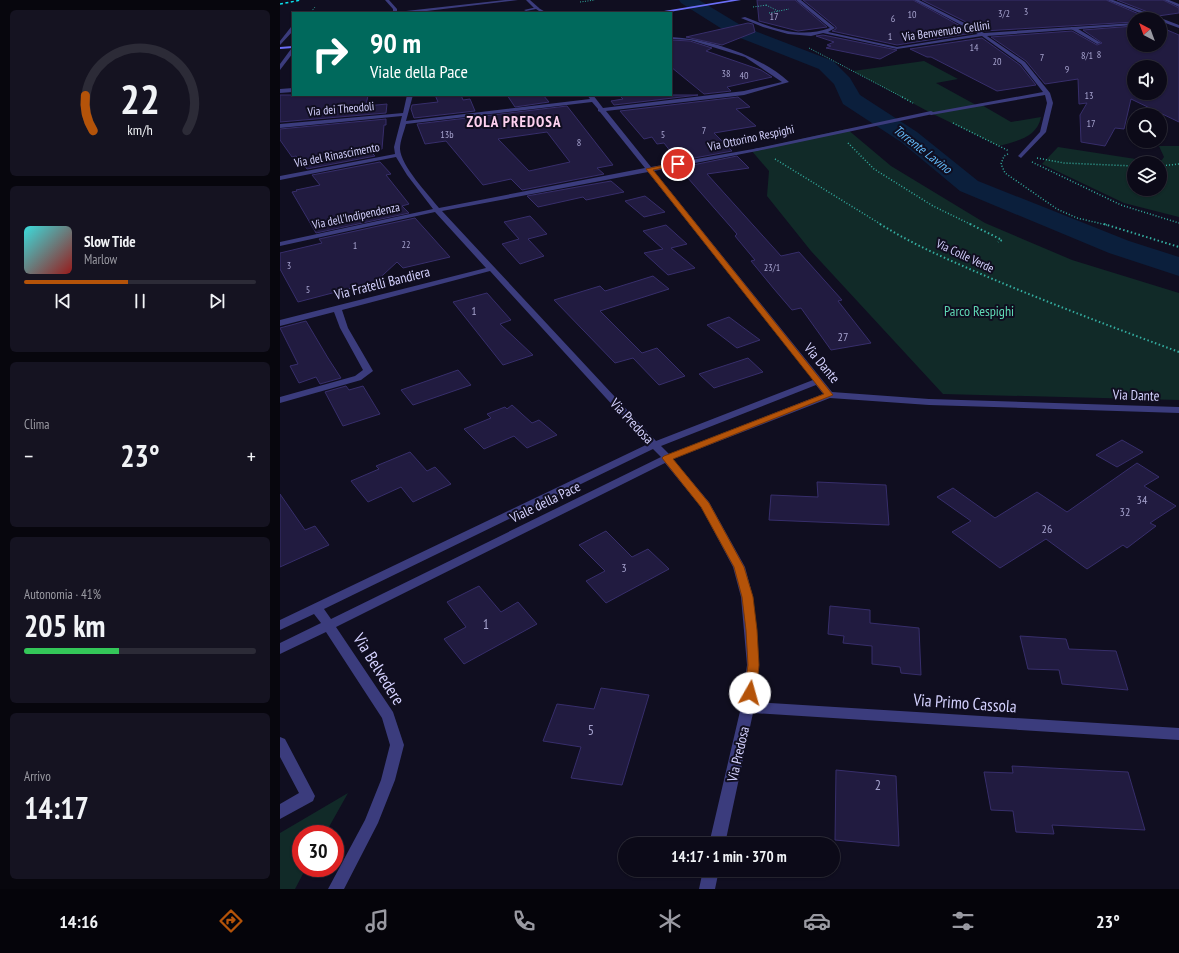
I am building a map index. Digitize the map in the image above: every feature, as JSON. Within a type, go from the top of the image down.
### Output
[{"type":"main road","points":[[660,12],[739,0]]},
{"type":"main road","points":[[280,48],[292,49]]},
{"type":"street","points":[[387,0],[395,9],[395,12]]},
{"type":"street","points":[[406,12],[516,0]]},
{"type":"street","points":[[528,0],[543,12]]},
{"type":"street","points":[[798,0],[833,28],[823,32]]},
{"type":"street","points":[[916,0],[982,35],[1023,63],[1046,93],[1050,103],[1043,132],[1021,156]]},
{"type":"street","points":[[1109,0],[1140,12]]},
{"type":"street","points":[[1166,0],[1179,6]]},
{"type":"street","points":[[526,10],[537,8]]},
{"type":"street","name":"Via Benvenuto Cellini","points":[[744,18],[791,34],[823,32],[897,48],[982,35],[1127,24]]},
{"type":"street","points":[[1167,22],[1179,27]]},
{"type":"street","points":[[1073,28],[1099,43]]},
{"type":"street","points":[[280,44],[292,29]]},
{"type":"street","points":[[600,110],[744,93],[786,82],[747,56],[690,39],[672,38]]},
{"type":"street","points":[[280,68],[292,50]]},
{"type":"street","points":[[280,91],[292,90]]},
{"type":"street","name":"Via Ottorino Respighi","points":[[436,210],[757,149],[869,124],[1046,93]]},
{"type":"street","points":[[398,155],[397,147],[410,96]]},
{"type":"street","points":[[403,123],[591,98]]},
{"type":"street","name":"Via Dante","points":[[591,98],[829,395],[935,402],[1179,410]]},
{"type":"street","name":"Via dei Theodoli","points":[[280,126],[405,114]]},
{"type":"street","name":"Via del Rinascimento","points":[[280,178],[398,155]]},
{"type":"street","name":"Via Predosa","points":[[398,155],[409,174],[436,210],[667,458],[705,505],[739,567],[748,597],[752,630],[753,665],[748,707],[719,837]]},
{"type":"street","name":"Via dell'Indipendenza","points":[[280,244],[436,210]]},
{"type":"street","name":"Via Fratelli Bandiera","points":[[280,323],[490,269]]},
{"type":"street","points":[[280,400],[358,378],[368,371],[344,328],[337,308]]},
{"type":"street","name":"Viale della Pace","points":[[280,626],[654,445],[819,381]]},
{"type":"street","name":"Viale della Pace","points":[[280,650],[667,458],[829,395]]},
{"type":"street","name":"Via Belvedere","points":[[317,608],[388,716],[396,745],[388,780],[371,823],[336,889]]},
{"type":"street","name":"Via Primo Cassola","points":[[748,707],[1179,734]]},
{"type":"street","points":[[280,743],[308,796],[280,812]]},
{"type":"street","points":[[707,889],[710,877]]},
{"type":"path","points":[[580,2],[595,0]]},
{"type":"path","points":[[754,6],[767,5],[778,11]]},
{"type":"path","points":[[311,12],[315,7]]},
{"type":"path","points":[[836,132],[874,169],[933,206],[1002,240],[998,242]]},
{"type":"path","name":"Via Colle Verde","points":[[757,149],[894,233],[1043,301],[1179,352]]},
{"type":"path","points":[[1012,152],[1004,156],[1001,164],[1005,173],[1057,210],[1077,218],[1103,224],[1179,247]]},
{"type":"path","points":[[1046,160],[1064,163],[1127,166]]},
{"type":"path","points":[[1167,165],[1179,164]]},
{"type":"green space","points":[[924,61],[958,79],[936,83],[976,105],[980,104],[1011,122],[1041,117],[1039,124],[1035,130],[1025,138],[999,146],[931,113],[853,71]]},
{"type":"green space","name":"Parco Respighi","points":[[847,129],[891,166],[985,223],[1072,260],[1179,293],[1179,400],[943,394],[811,251],[767,196],[769,171],[751,150]]},
{"type":"green space","points":[[1167,146],[1179,146],[1179,217],[1124,203],[1042,164],[1058,147],[1127,158],[1127,196],[1167,196],[1167,156],[1164,156],[1160,148],[1167,148]]},
{"type":"green space","points":[[348,793],[330,825],[294,825]]},
{"type":"green space","points":[[292,826],[292,877],[301,877],[295,889],[280,889],[280,833]]},
{"type":"building","points":[[757,0],[795,0],[827,27],[798,31],[759,21]]},
{"type":"building","points":[[803,0],[913,0],[973,33],[897,45],[832,31],[836,29],[836,27]]},
{"type":"building","points":[[922,0],[1106,0],[1134,12],[1127,12],[1127,22],[984,31]]},
{"type":"building","points":[[1117,0],[1163,0],[1179,8],[1179,13],[1167,15],[1167,12],[1148,12]]},
{"type":"building","points":[[748,23],[753,24],[755,32],[722,45],[686,37]]},
{"type":"building","points":[[1127,27],[1127,52],[1167,52],[1167,30],[1179,35],[1179,122],[1167,116],[1167,108],[1150,108],[1133,100],[1167,100],[1167,60],[1127,60],[1127,100],[1131,100],[1129,108],[1127,108],[1124,129],[1115,128],[1105,146],[1081,142],[1080,115],[1087,103],[1079,104],[1078,79],[1045,84],[1026,61],[991,37],[1072,31],[1097,45],[1102,43],[1083,30]]},
{"type":"building","points":[[823,35],[897,50],[880,59],[826,48],[831,46],[827,45],[834,42],[816,36]]},
{"type":"building","points":[[982,38],[1020,65],[1036,85],[997,91],[931,57],[927,57],[910,49]]},
{"type":"building","points":[[672,40],[690,41],[712,48],[706,51],[761,70],[772,77],[727,87],[731,91],[704,94],[672,68]]},
{"type":"building","points":[[280,95],[368,96],[366,106],[387,104],[386,113],[280,122]]},
{"type":"building","points":[[698,95],[614,105],[611,101],[623,99],[620,96]]},
{"type":"building","points":[[435,96],[461,96],[463,100],[470,99],[475,111],[414,118],[411,109],[412,105],[438,102]]},
{"type":"building","points":[[508,96],[544,96],[549,102],[515,107]]},
{"type":"building","points":[[738,97],[750,107],[736,109],[756,126],[714,133],[732,151],[678,161],[664,143],[657,144],[652,137],[644,139],[620,111]]},
{"type":"building","points":[[567,106],[613,165],[597,168],[604,174],[522,190],[511,179],[483,185],[446,141],[425,144],[417,124]],"holes":[[[547,132],[570,162],[529,171],[498,139]]]},
{"type":"building","points":[[386,119],[382,149],[370,151],[375,156],[307,169],[296,156],[292,157],[280,140],[280,129]]},
{"type":"building","points":[[737,156],[749,168],[707,174],[781,256],[799,252],[842,300],[838,301],[871,343],[831,350],[801,308],[792,310],[751,261],[755,260],[735,236],[737,234],[687,177],[690,176],[683,167]]},
{"type":"building","points":[[380,162],[391,174],[386,175],[409,204],[402,206],[409,213],[316,233],[292,192],[320,185],[312,175]]},
{"type":"building","points":[[611,181],[624,192],[586,200],[583,197],[538,207],[527,196]]},
{"type":"building","points":[[645,196],[665,212],[644,217],[625,201]]},
{"type":"building","points":[[530,216],[547,234],[528,239],[544,256],[520,264],[502,244],[519,239],[504,222]]},
{"type":"building","points":[[415,218],[450,257],[403,268],[397,262],[371,286],[360,289],[359,286],[298,302],[280,269],[280,253],[322,243],[319,239]]},
{"type":"building","points":[[666,225],[687,244],[671,248],[695,268],[668,275],[644,253],[663,249],[643,231]]},
{"type":"building","points":[[653,276],[669,289],[600,311],[642,353],[657,348],[685,376],[659,385],[633,358],[615,363],[554,300],[600,286],[605,291]]},
{"type":"building","points":[[487,293],[511,320],[500,324],[533,355],[503,365],[453,302]]},
{"type":"building","points":[[729,317],[760,340],[737,348],[707,325]]},
{"type":"building","points":[[306,321],[341,378],[320,384],[316,377],[299,383],[290,366],[298,364],[280,328]]},
{"type":"building","points":[[748,358],[763,372],[714,388],[699,374]]},
{"type":"building","points":[[458,370],[471,385],[413,405],[401,390]]},
{"type":"building","points":[[346,386],[349,390],[363,386],[380,414],[343,426],[325,392]]},
{"type":"building","points":[[512,405],[532,423],[539,420],[557,435],[527,448],[514,436],[484,449],[464,429],[491,418],[487,414],[505,407],[507,409]]},
{"type":"building","points":[[1122,440],[1143,452],[1117,467],[1096,455]]},
{"type":"building","points":[[410,452],[427,471],[435,467],[451,484],[413,502],[401,487],[368,502],[351,481],[379,469],[376,466]]},
{"type":"building","points":[[1137,463],[1159,477],[1144,486],[1176,506],[1150,523],[1156,526],[1127,548],[1123,545],[1087,569],[1046,539],[1000,568],[952,532],[971,521],[937,497],[953,488],[995,518],[1037,492],[1067,512]]},
{"type":"building","points":[[817,482],[886,485],[889,525],[769,520],[771,495],[818,497]]},
{"type":"building","points":[[280,494],[305,530],[315,526],[329,545],[280,567]]},
{"type":"building","points":[[606,531],[632,557],[648,549],[669,569],[606,603],[586,581],[605,571],[579,545]]},
{"type":"building","points":[[479,586],[501,612],[518,602],[537,624],[464,664],[444,639],[466,627],[447,602]]},
{"type":"building","points":[[830,606],[870,610],[870,623],[919,628],[921,675],[901,673],[900,667],[872,664],[872,646],[843,643],[844,636],[828,634]]},
{"type":"building","points":[[1020,636],[1066,639],[1069,649],[1116,651],[1128,690],[1062,684],[1059,670],[1028,669]]},
{"type":"building","points":[[601,688],[649,695],[622,785],[571,778],[581,747],[543,741],[557,704],[594,709]]},
{"type":"building","points":[[1012,766],[1128,772],[1145,830],[1052,825],[1054,834],[1016,832],[1013,811],[991,810],[984,772],[1013,773]]},
{"type":"building","points":[[836,770],[896,776],[899,846],[840,840],[840,837],[835,837]]},
{"type":"waterway","name":"Torrente Lavino","points":[[687,0],[736,30],[826,65],[843,82],[851,99],[909,137],[969,186],[1119,247],[1179,267]]},
{"type":"railway","points":[[280,4],[301,0]]},
{"type":"district","name":"ZOLA PREDOSA","points":[[514,122]]},
{"type":"route","points":[[678,164],[649,169],[829,395],[667,458],[705,505],[739,567],[748,597],[752,630],[753,665],[750,693]]}]
